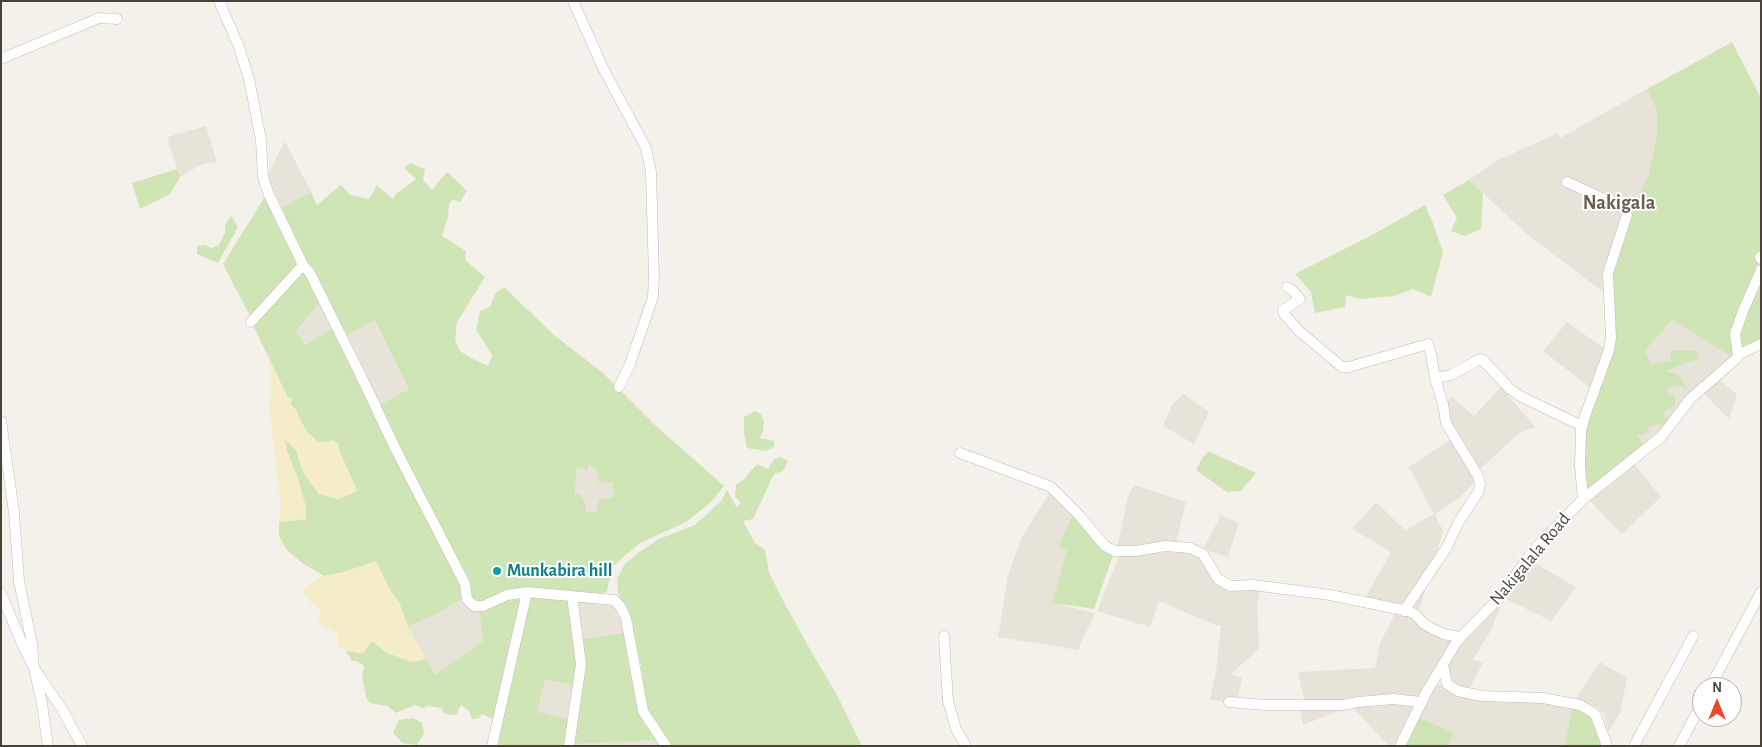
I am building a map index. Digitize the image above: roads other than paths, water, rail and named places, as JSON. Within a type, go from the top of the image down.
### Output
[{"type":"street","points":[[219,1],[239,47],[249,80],[261,140],[263,177],[267,188],[303,265],[310,274],[396,450],[465,584],[467,599],[474,606],[483,606],[507,595],[527,592],[614,600],[620,606],[626,618],[643,711],[666,746]]},
{"type":"street","points":[[573,1],[602,68],[646,148],[651,172],[653,297],[630,364],[619,387]]},
{"type":"street","points":[[1,58],[99,18],[117,18]]},
{"type":"street","points":[[1567,182],[1621,207],[1627,215],[1608,273],[1611,338],[1609,350],[1582,426],[1580,466],[1583,499]]},
{"type":"street","points":[[251,322],[303,265]]},
{"type":"street","points":[[1738,355],[1735,334],[1761,270]]},
{"type":"street","points":[[1287,288],[1292,290],[1300,299],[1282,310],[1284,314],[1299,331],[1326,351],[1342,367],[1349,367],[1428,344],[1446,423],[1478,476],[1479,491],[1458,523],[1447,547],[1404,611]]},
{"type":"street","name":"Nakigalala Road","points":[[1400,746],[1430,685],[1460,637],[1500,597],[1533,551],[1583,499],[1661,437],[1691,398],[1736,359],[1738,355],[1761,344]]},
{"type":"street","points":[[1435,378],[1451,375],[1480,359],[1509,388],[1520,396],[1582,426]]},
{"type":"street","points":[[1,421],[14,512],[19,580],[32,644],[34,668],[42,704],[48,746]]},
{"type":"street","points":[[960,453],[1052,487],[1106,546],[1114,552],[1136,551],[1165,546],[1186,547],[1203,554],[1218,579],[1231,586],[1253,585],[1330,595],[1404,611],[1415,614],[1424,624],[1433,629],[1444,634],[1460,637]]},
{"type":"street","points":[[1,592],[34,668],[62,709],[82,746]]},
{"type":"street","points":[[492,746],[527,592]]},
{"type":"street","points":[[1715,677],[1761,592]]},
{"type":"street","points":[[570,746],[581,664],[572,596]]},
{"type":"street","points":[[944,636],[948,701],[956,729],[966,746]]},
{"type":"street","points":[[1634,746],[1693,636]]},
{"type":"street","points":[[1442,665],[1447,684],[1454,690],[1479,696],[1544,698],[1580,704],[1596,716],[1607,746]]},
{"type":"street","points":[[1430,685],[1447,684]]},
{"type":"street","points":[[1229,702],[1265,705],[1343,705],[1393,700],[1421,702]]},
{"type":"street","points":[[1679,746],[1692,722]]},
{"type":"place","name":"Munkabira hill","points":[[497,571]]},
{"type":"district","name":"Nakigala","points":[[1619,203]]}]
